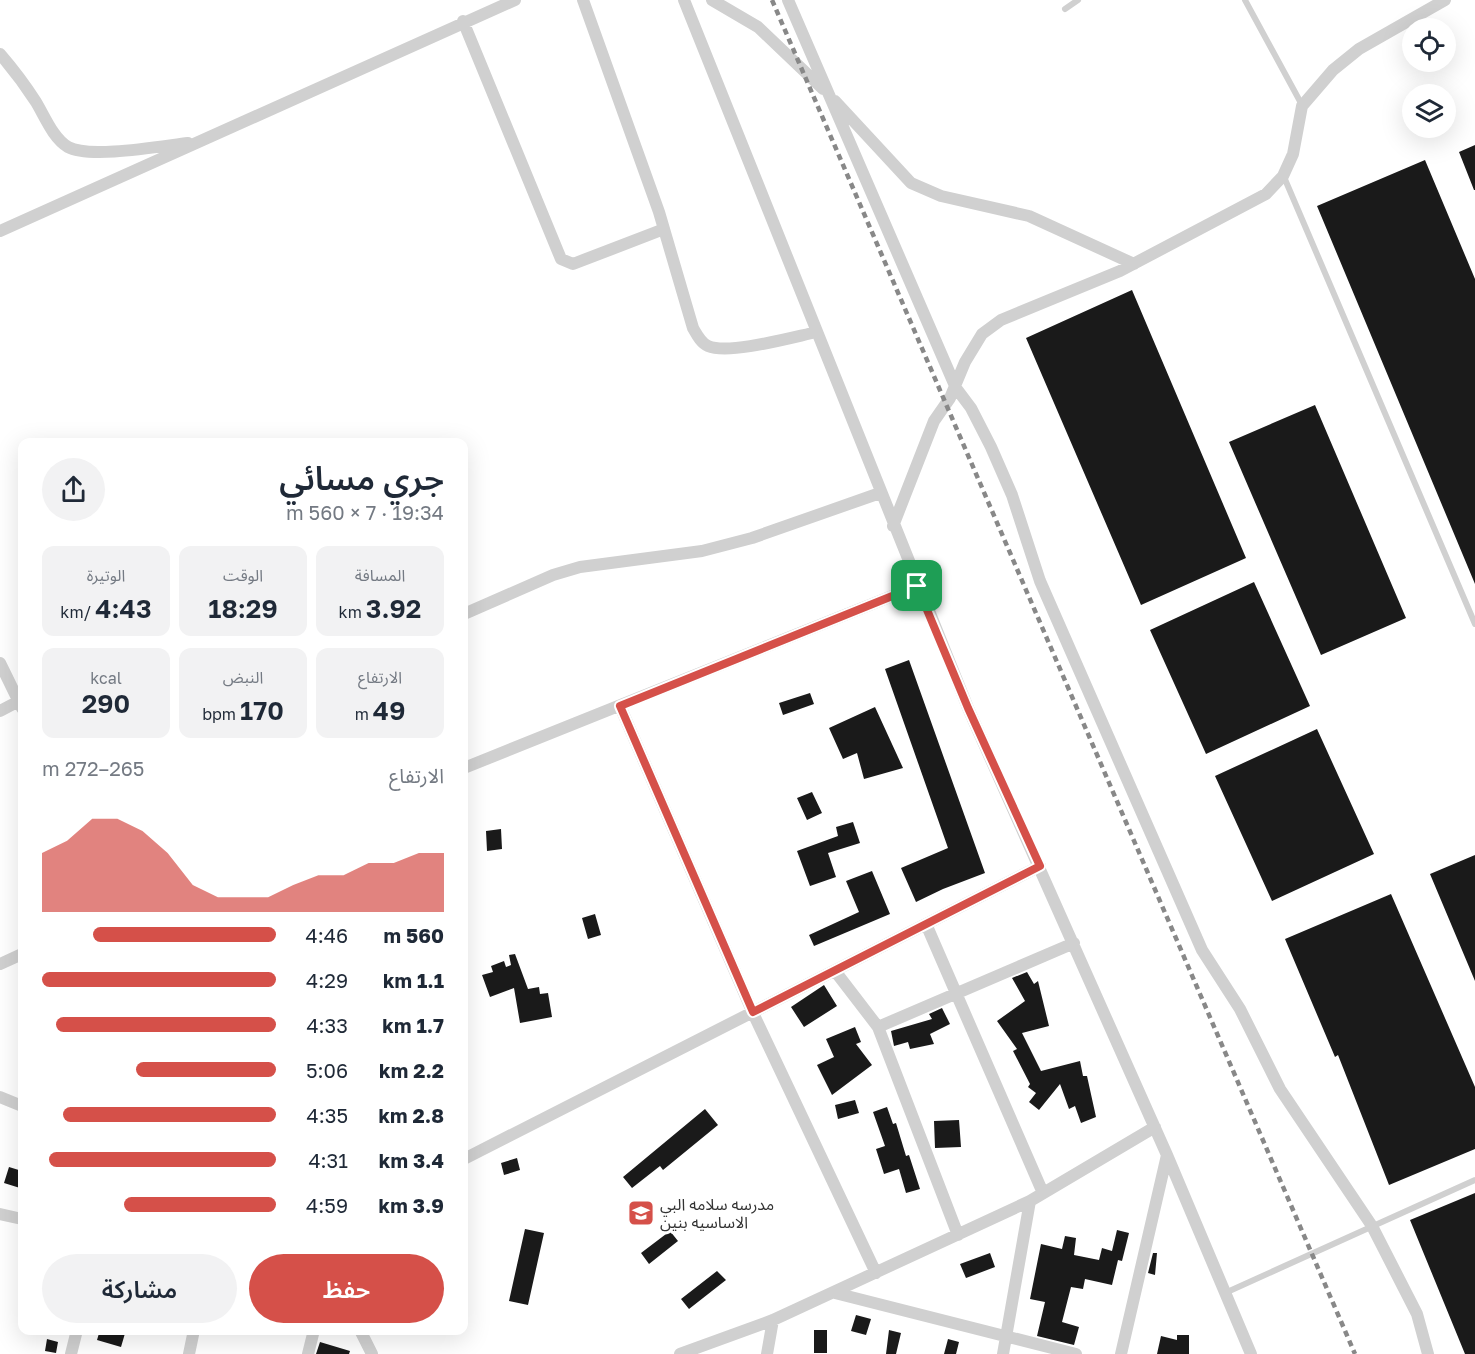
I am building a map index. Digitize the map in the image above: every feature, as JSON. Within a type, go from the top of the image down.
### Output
[{"type":"street","points":[[0,231],[463,21],[515,0]]},
{"type":"street","points":[[583,0],[664,229],[693,328],[707,346],[723,350],[817,332]]},
{"type":"street","points":[[684,0],[917,586],[968,708],[1155,1127],[1248,1351]]},
{"type":"street","points":[[712,0],[758,27],[828,93],[911,183],[941,196],[1029,216],[1134,264]]},
{"type":"street","points":[[788,0],[956,388],[971,408],[991,447],[1011,495],[1040,581],[1202,950],[1240,1009],[1280,1089],[1372,1226],[1417,1314],[1428,1354]]},
{"type":"street","points":[[893,526],[924,443],[956,388],[973,347],[982,334],[1001,320],[1134,264],[1266,194],[1283,176],[1293,154],[1302,106],[1333,70],[1359,49],[1445,0]]},
{"type":"street","points":[[463,21],[561,259],[573,264],[664,229]]},
{"type":"street","points":[[0,54],[35,101],[56,136],[69,147],[83,152],[99,153],[198,141]]},
{"type":"street","points":[[468,612],[553,574],[580,567],[702,551],[752,538],[880,494]]},
{"type":"street","points":[[468,766],[917,586]]},
{"type":"street","points":[[0,663],[18,699]]},
{"type":"street","points":[[0,711],[18,706]]},
{"type":"street","points":[[620,706],[753,1012],[876,1273]]},
{"type":"street","points":[[468,1157],[1040,866]]},
{"type":"street","points":[[926,924],[1043,1193]]},
{"type":"street","points":[[878,1027],[1074,944]]},
{"type":"street","points":[[0,964],[18,956]]},
{"type":"street","points":[[835,971],[878,1027],[958,1235]]},
{"type":"street","points":[[0,1097],[18,1104]]},
{"type":"street","points":[[680,1354],[773,1320],[835,1293],[1030,1201],[1155,1127]]},
{"type":"street","points":[[1120,1354],[1167,1155]]},
{"type":"street","points":[[1003,1354],[1030,1201]]},
{"type":"street","points":[[0,1214],[18,1218]]},
{"type":"street","points":[[835,1293],[1076,1354]]},
{"type":"street","points":[[767,1354],[773,1320]]},
{"type":"street","points":[[71,1354],[76,1335]]},
{"type":"street","points":[[189,1354],[193,1335]]},
{"type":"street","points":[[308,1354],[313,1335]]},
{"type":"street","points":[[362,1335],[372,1354]]},
{"type":"lane","points":[[1065,9],[1078,0]]},
{"type":"lane","points":[[1245,0],[1302,106]]},
{"type":"lane","points":[[1283,176],[1475,624]]},
{"type":"lane","points":[[1224,1294],[1475,1180]]},
{"type":"building","points":[[1475,145],[1475,190],[1474,190],[1459,152]]},
{"type":"building","points":[[1425,160],[1475,279],[1475,584],[1317,206]]},
{"type":"building","points":[[1132,290],[1246,558],[1141,605],[1026,338]]},
{"type":"building","points":[[1315,405],[1406,618],[1321,655],[1229,442]]},
{"type":"building","points":[[1254,582],[1310,706],[1206,754],[1150,630]]},
{"type":"building","points":[[909,660],[985,873],[916,902],[901,868],[948,848],[885,669]]},
{"type":"building","points":[[810,693],[814,704],[783,715],[779,703]]},
{"type":"building","points":[[875,707],[903,768],[864,779],[857,753],[843,759],[829,728]]},
{"type":"building","points":[[1317,729],[1374,854],[1272,901],[1215,776]]},
{"type":"building","points":[[812,792],[822,813],[807,820],[797,798]]},
{"type":"building","points":[[853,822],[860,843],[828,853],[836,877],[810,886],[797,851],[838,836],[836,827]]},
{"type":"building","points":[[501,829],[502,849],[487,851],[486,831]]},
{"type":"building","points":[[1475,855],[1475,981],[1430,874]]},
{"type":"building","points":[[872,871],[890,914],[814,946],[809,935],[859,912],[846,881]]},
{"type":"building","points":[[1391,894],[1475,1087],[1475,1149],[1389,1185],[1338,1055],[1335,1057],[1285,939]]},
{"type":"building","points":[[595,914],[601,935],[588,939],[582,918]]},
{"type":"building","points":[[515,954],[528,989],[539,987],[540,994],[548,993],[552,1017],[520,1023],[514,988],[490,997],[482,975],[493,972],[491,966],[504,961],[506,967],[511,965],[509,955]]},
{"type":"building","points":[[1027,972],[1034,984],[1038,981],[1049,1026],[1022,1033],[1041,1071],[1080,1061],[1083,1076],[1087,1076],[1096,1117],[1081,1123],[1075,1106],[1069,1109],[1060,1084],[1039,1110],[1029,1102],[1036,1093],[1028,1087],[1030,1084],[1013,1051],[1017,1049],[997,1021],[1025,1001],[1012,978]]},
{"type":"building","points":[[824,985],[837,1006],[804,1027],[791,1007]]},
{"type":"building","points":[[942,1008],[950,1024],[930,1034],[934,1044],[910,1049],[908,1042],[894,1046],[891,1031],[932,1019],[929,1014]]},
{"type":"building","points":[[855,1027],[861,1042],[856,1044],[872,1065],[832,1095],[817,1065],[834,1057],[826,1039]]},
{"type":"building","points":[[855,1100],[859,1113],[838,1119],[835,1105]]},
{"type":"building","points":[[887,1107],[893,1124],[896,1123],[906,1156],[909,1155],[920,1189],[906,1193],[899,1169],[884,1174],[876,1149],[885,1146],[873,1112]]},
{"type":"building","points":[[705,1109],[718,1125],[663,1170],[660,1166],[632,1188],[623,1177]]},
{"type":"building","points":[[959,1120],[961,1147],[935,1148],[934,1121]]},
{"type":"building","points":[[517,1158],[520,1170],[504,1175],[501,1163]]},
{"type":"building","points":[[9,1167],[18,1170],[18,1187],[4,1183]]},
{"type":"building","points":[[1475,1193],[1475,1354],[1465,1354],[1410,1220]]},
{"type":"building","points":[[525,1229],[544,1233],[528,1305],[509,1301]]},
{"type":"building","points":[[1117,1230],[1129,1233],[1122,1261],[1118,1260],[1112,1285],[1085,1279],[1083,1289],[1071,1287],[1062,1322],[1079,1327],[1074,1345],[1037,1336],[1045,1302],[1030,1299],[1041,1244],[1062,1249],[1065,1236],[1076,1238],[1074,1255],[1099,1260],[1102,1248],[1112,1251]]},
{"type":"building","points":[[670,1231],[678,1241],[649,1264],[641,1253]]},
{"type":"building","points":[[990,1253],[995,1267],[966,1278],[960,1264]]},
{"type":"building","points":[[1153,1253],[1157,1253],[1155,1275],[1148,1273]]},
{"type":"building","points":[[717,1271],[726,1280],[689,1309],[681,1299]]},
{"type":"building","points":[[856,1315],[871,1319],[866,1335],[851,1331]]},
{"type":"building","points":[[814,1330],[827,1330],[827,1353],[814,1353]]},
{"type":"building","points":[[889,1330],[901,1333],[896,1354],[886,1354]]},
{"type":"building","points":[[98,1335],[125,1335],[121,1347],[97,1340]]},
{"type":"building","points":[[1177,1335],[1189,1335],[1189,1354],[1157,1354],[1161,1336],[1177,1340]]},
{"type":"building","points":[[47,1339],[58,1342],[56,1353],[45,1351]]},
{"type":"building","points":[[948,1339],[959,1342],[956,1354],[944,1354]]},
{"type":"building","points":[[320,1342],[350,1351],[349,1354],[316,1354]]},
{"type":"railway","points":[[772,0],[1355,1354]]},
{"type":"place","name":"مدرسه سلامه البي الاساسيه بنين","points":[[641,1213]]},
{"type":"route","points":[[917,586],[968,708],[1040,866],[753,1012],[620,706],[917,586]]}]
